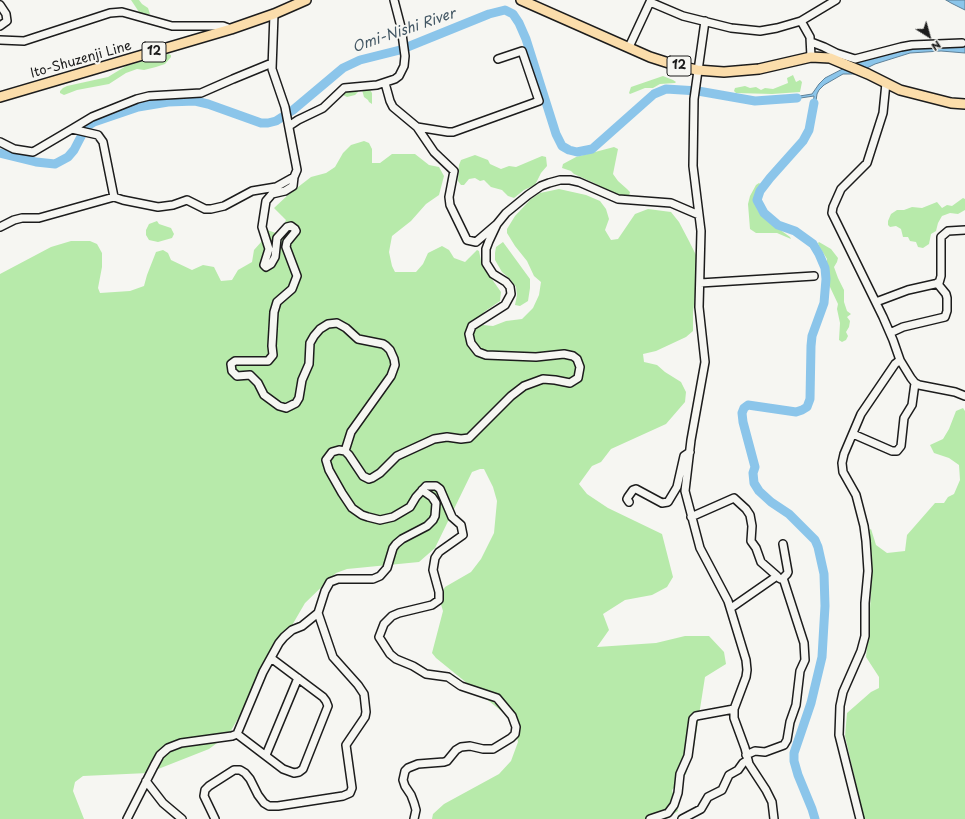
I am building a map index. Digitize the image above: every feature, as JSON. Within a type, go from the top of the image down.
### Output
[{"type":"main road","name":"Ito-Shuzenji Line","points":[[0,97],[231,29],[274,14],[306,0]]},
{"type":"main road","name":"12","points":[[521,0],[535,3],[628,47],[675,65],[698,70],[724,72],[754,70],[810,57],[830,58],[868,74],[900,90],[952,104],[965,104]]},
{"type":"street","points":[[288,124],[323,108],[344,88],[371,86],[385,83],[399,76],[404,66],[405,56],[394,0]]},
{"type":"street","points":[[628,47],[649,1],[683,16],[732,28],[760,31],[801,21],[836,0]]},
{"type":"street","points":[[0,4],[6,14],[7,21],[0,26]]},
{"type":"street","points":[[0,40],[24,41],[110,13],[122,12],[172,26],[223,26],[231,29]]},
{"type":"street","points":[[274,14],[272,69],[285,107],[297,170],[294,177],[294,182],[289,189],[272,194],[268,197],[265,204],[262,230],[268,249],[264,262],[266,267],[271,264],[275,257],[277,240],[280,234],[289,226],[294,228],[296,232],[286,244],[287,251],[297,276],[292,288],[277,302],[274,312],[272,346],[273,355],[268,361],[235,361],[231,364],[232,372],[237,376],[250,375],[258,383],[264,395],[286,408],[296,403],[299,398],[302,380],[309,364],[310,343],[320,329],[328,324],[337,323],[346,328],[358,339],[383,344],[386,346],[390,350],[395,366],[391,376],[351,432],[345,451]]},
{"type":"street","points":[[705,21],[694,99],[693,166],[701,231],[700,307],[705,362],[685,491],[700,548],[731,608],[747,670],[743,687],[734,709],[735,721],[753,771],[770,796],[774,819]]},
{"type":"street","points":[[801,21],[810,37],[810,57]]},
{"type":"street","points":[[811,42],[836,53],[855,59],[901,46],[962,43]]},
{"type":"street","points":[[417,127],[453,132],[539,102],[522,51],[498,59]]},
{"type":"street","points":[[0,142],[14,149],[33,152],[92,117],[137,99],[149,96],[201,93],[272,63]]},
{"type":"street","points":[[385,83],[393,107],[417,127],[434,152],[454,171],[449,197],[450,205],[467,240],[476,242],[497,224],[506,213],[528,195],[541,186],[560,180],[579,182],[618,199],[671,203],[699,215]]},
{"type":"street","points":[[852,434],[897,452],[901,446],[904,418],[913,399],[915,383],[900,360],[876,302],[832,213],[841,189],[867,163],[883,113],[886,83]]},
{"type":"street","points":[[74,129],[94,133],[98,135],[103,142],[114,197]]},
{"type":"street","points":[[0,227],[18,219],[39,218],[114,197],[158,207],[173,205],[187,200],[205,209],[211,209],[225,205],[252,191],[276,187],[294,177]]},
{"type":"street","points":[[414,819],[416,810],[411,795],[403,780],[405,772],[408,768],[418,764],[431,762],[441,763],[447,761],[452,753],[461,746],[493,749],[511,738],[516,730],[515,721],[497,698],[461,686],[448,677],[426,674],[413,666],[396,659],[386,649],[379,637],[384,624],[392,616],[432,605],[439,600],[439,592],[433,570],[435,558],[439,552],[463,535],[461,525],[452,516],[438,487],[429,485],[424,487],[410,507],[393,517],[380,520],[362,515],[352,508],[342,493],[327,465],[326,460],[332,452],[339,450],[345,451],[363,476],[370,479],[380,473],[397,456],[434,438],[469,438],[511,396],[524,386],[543,379],[570,383],[578,378],[580,367],[577,359],[573,356],[564,354],[536,357],[486,355],[478,352],[471,343],[469,334],[472,326],[505,305],[511,294],[510,287],[506,282],[493,274],[486,263],[486,249],[497,224]]},
{"type":"street","points":[[876,302],[897,293],[937,283],[941,276],[941,237],[948,231],[965,230]]},
{"type":"street","points":[[700,283],[814,276]]},
{"type":"street","points":[[890,333],[903,327],[945,316],[947,298],[946,294],[937,283]]},
{"type":"street","points":[[860,819],[839,735],[840,706],[843,692],[861,651],[865,636],[865,603],[868,571],[864,526],[856,496],[843,472],[842,463],[861,414],[895,364],[900,360]]},
{"type":"street","points":[[915,383],[965,396]]},
{"type":"street","points":[[628,502],[628,496],[636,488],[662,503],[668,502],[678,487],[684,456],[690,452]]},
{"type":"street","points":[[215,819],[204,796],[205,790],[234,770],[240,770],[245,773],[264,803],[270,806],[343,796],[350,793],[352,788],[346,745],[365,717],[366,712],[364,694],[333,656],[318,613],[324,591],[330,582],[338,579],[373,578],[380,576],[387,568],[393,548],[396,544],[402,539],[427,526],[433,520],[435,516],[436,503],[432,497],[422,490]]},
{"type":"street","points":[[682,819],[702,809],[708,797],[722,790],[729,776],[738,770],[747,757],[755,751],[765,752],[784,745],[787,740],[790,722],[796,705],[800,671],[805,660],[804,643],[780,577],[761,562],[756,548],[751,541],[752,526],[750,515],[746,509],[734,498],[691,517]]},
{"type":"street","points":[[731,608],[780,577],[786,576],[788,572],[782,544]]},
{"type":"street","points":[[127,819],[160,755],[168,748],[182,743],[237,734],[263,672],[284,637],[318,613]]},
{"type":"street","points":[[237,734],[289,772],[294,773],[303,769],[328,706],[323,696],[271,658]]},
{"type":"street","points":[[266,755],[298,678]]},
{"type":"street","points":[[650,819],[668,813],[674,805],[678,793],[680,774],[688,756],[693,719],[696,716],[734,709]]},
{"type":"street","points":[[146,781],[163,804],[182,819]]},
{"type":"green space","points":[[131,0],[139,0],[148,8],[150,14],[143,15],[139,12]]},
{"type":"green space","points":[[168,54],[171,55],[171,57],[165,64],[144,70],[137,69],[126,73],[109,84],[77,90],[64,95],[60,93],[63,88],[67,86],[108,77],[126,66]]},
{"type":"green space","points":[[793,75],[796,82],[800,80],[802,82],[800,92],[772,94],[736,93],[734,91],[735,88],[745,86],[750,88],[756,87],[761,90],[765,88],[773,89],[788,83],[787,78]]},
{"type":"green space","points":[[663,76],[676,82],[660,84],[653,88],[645,88],[630,94],[629,93],[631,87]]},
{"type":"green space","points":[[358,90],[355,95],[347,97],[341,94],[343,92]]},
{"type":"green space","points":[[362,90],[370,90],[372,93],[372,104],[364,97]]},
{"type":"green space","points":[[364,141],[369,143],[372,149],[372,163],[380,163],[392,154],[415,154],[429,165],[439,167],[444,176],[439,195],[426,204],[411,221],[392,236],[389,252],[392,266],[395,272],[416,272],[423,264],[428,253],[442,246],[449,250],[454,258],[465,262],[477,250],[479,251],[484,268],[501,292],[500,301],[484,312],[481,320],[483,325],[493,326],[506,321],[522,319],[533,308],[539,295],[541,282],[534,276],[527,261],[507,233],[507,229],[515,216],[531,199],[540,193],[559,189],[586,195],[600,201],[606,209],[609,219],[605,230],[611,240],[618,239],[635,214],[648,209],[671,212],[679,222],[696,255],[697,281],[693,312],[693,331],[686,337],[656,351],[643,354],[644,362],[657,365],[681,382],[686,392],[685,402],[666,424],[611,449],[601,462],[592,466],[579,484],[587,494],[608,508],[662,534],[673,577],[667,587],[652,595],[625,600],[603,614],[609,630],[597,647],[656,643],[685,636],[709,636],[724,652],[726,664],[705,677],[694,747],[686,774],[672,790],[678,811],[665,819],[432,819],[433,814],[444,804],[499,774],[511,761],[518,742],[516,732],[505,714],[436,658],[432,653],[443,611],[440,601],[441,594],[445,587],[471,572],[481,559],[494,533],[497,501],[493,487],[484,469],[480,469],[472,472],[435,548],[419,562],[347,569],[336,573],[305,603],[229,734],[209,749],[148,773],[83,776],[75,782],[73,791],[84,819],[0,819],[0,274],[51,247],[71,241],[90,241],[97,244],[102,253],[102,267],[98,288],[100,293],[130,291],[144,286],[156,252],[163,250],[168,253],[171,260],[192,270],[203,265],[214,267],[221,281],[232,280],[238,270],[252,262],[254,250],[262,241],[267,230],[276,233],[284,225],[286,220],[274,208],[311,177],[326,173],[335,167],[343,153],[351,145]]},
{"type":"green space","points":[[614,147],[618,149],[613,174],[630,192],[629,196],[622,197],[609,193],[594,183],[562,168],[563,164],[576,157]]},
{"type":"green space","points":[[475,155],[488,160],[490,164],[501,169],[509,166],[516,167],[542,156],[546,157],[547,166],[541,173],[535,185],[524,190],[514,198],[508,196],[502,190],[491,187],[484,180],[480,181],[475,178],[469,179],[464,185],[461,185],[458,181],[459,165],[461,160]]},
{"type":"green space","points":[[759,183],[762,185],[758,189],[755,200],[757,209],[761,215],[791,239],[777,233],[756,233],[750,229],[748,204],[750,196],[756,185]]},
{"type":"green space","points":[[963,198],[965,199],[965,210],[958,214],[950,213],[942,216],[936,231],[931,234],[929,244],[923,248],[918,247],[916,242],[910,241],[908,237],[903,237],[901,229],[896,226],[890,227],[888,225],[891,214],[897,210],[904,210],[912,207],[922,208],[937,202],[942,208],[947,205],[952,206]]},
{"type":"green space","points":[[157,221],[159,224],[171,228],[174,234],[172,238],[158,242],[149,240],[146,235],[146,230],[149,224]]},
{"type":"green space","points":[[503,242],[530,279],[528,301],[520,306],[515,305],[517,295],[516,287],[502,272],[495,260],[496,247]]},
{"type":"green space","points":[[819,242],[831,249],[838,258],[834,267],[844,290],[844,302],[847,311],[851,314],[847,317],[850,321],[846,332],[848,336],[846,340],[842,342],[839,340],[840,323],[837,309],[838,304],[830,287],[826,265],[827,259],[819,246]]},
{"type":"green space","points":[[963,408],[965,411],[965,819],[864,819],[845,736],[847,713],[871,692],[879,688],[879,677],[866,657],[872,570],[869,530],[871,529],[876,545],[887,553],[905,551],[907,535],[935,503],[944,503],[948,497],[954,494],[960,480],[959,465],[949,458],[934,453],[930,445],[943,439],[949,429],[956,411]]},
{"type":"water","points":[[946,0],[965,0],[965,10],[951,3]]},
{"type":"water","points":[[965,47],[965,53],[941,51],[910,53],[875,64],[855,74],[843,74],[824,85],[819,90],[814,115],[812,115],[814,96],[787,100],[787,98],[812,94],[825,78],[858,61],[873,56],[907,49]]},
{"type":"waterway","name":"Omi-Nishi River","points":[[0,153],[36,162],[55,164],[68,157],[74,150],[86,127],[94,122],[138,107],[168,102],[195,101],[208,104],[261,123],[276,121],[293,110],[343,68],[360,60],[400,50],[489,14],[505,10],[513,14],[519,23],[526,39],[556,134],[562,146],[569,150],[577,152],[592,149],[654,94],[666,89],[698,91],[755,101],[797,98]]},
{"type":"waterway","points":[[814,103],[809,130],[803,141],[770,178],[760,191],[757,200],[764,213],[778,225],[795,231],[813,244],[825,268],[826,279],[824,303],[812,336],[810,399],[807,407],[796,412],[748,405],[744,408],[742,413],[755,467],[753,473],[754,483],[759,491],[771,502],[789,514],[815,540],[824,574],[825,606],[822,657],[811,703],[794,753],[794,761],[798,775],[815,819]]}]
